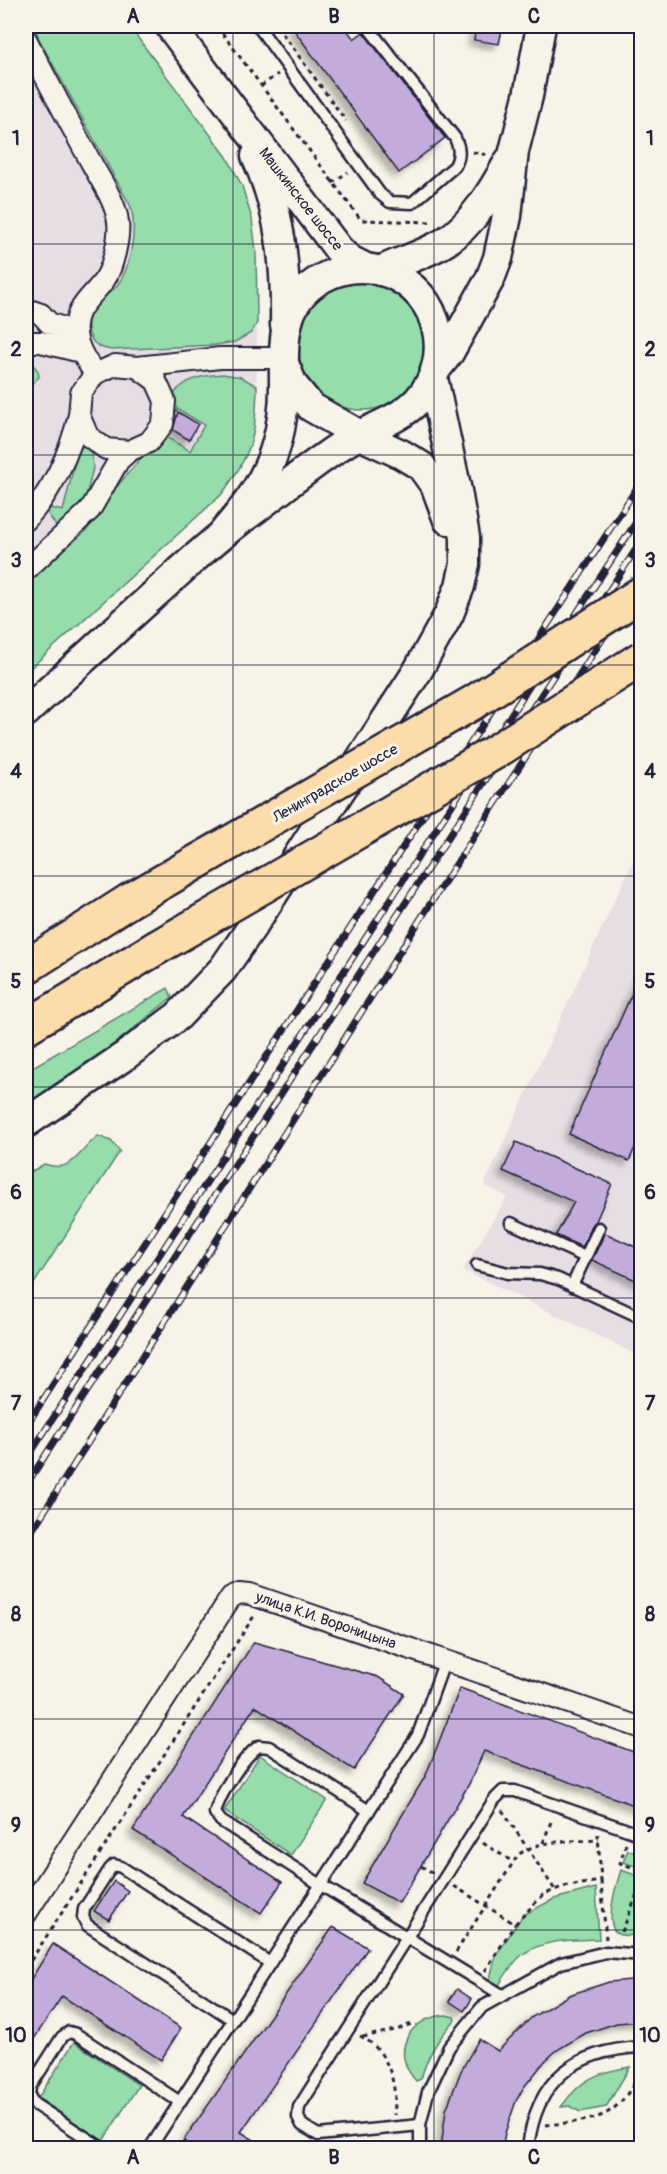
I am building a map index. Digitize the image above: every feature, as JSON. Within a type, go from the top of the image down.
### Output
[{"type":"highway","name":"Ленинградское шоссе","points":[[26,967],[129,902],[474,702],[642,593]]},
{"type":"highway","points":[[26,1027],[156,948],[495,752],[642,658]]},
{"type":"main road","name":"Машкинское шоссе","points":[[170,26],[339,250],[350,260],[373,269]]},
{"type":"main road","points":[[223,533],[256,491],[269,466],[276,445],[284,405],[284,330],[295,305],[314,284],[338,272],[373,269],[445,242],[468,223],[500,178],[505,154],[528,96],[541,26]]},
{"type":"main road","name":"Машкинское шоссе","points":[[242,124],[268,186],[279,223],[285,293],[284,330]]},
{"type":"main road","points":[[26,712],[223,533],[359,426],[395,417],[412,406],[426,390],[490,279],[498,258],[507,216],[505,154]]},
{"type":"main road","points":[[26,1123],[126,1055],[178,1016],[223,969],[417,672],[449,614],[460,586],[465,564],[465,537],[434,374],[439,342],[433,315],[426,302],[411,287],[393,275],[373,269]]},
{"type":"main road","points":[[284,358],[293,385],[311,407],[359,426],[421,466],[436,487],[448,520],[453,550],[455,574],[449,614]]},
{"type":"street","points":[[26,39],[106,191],[118,220],[118,233],[110,271],[104,282],[86,299],[79,311],[75,332],[81,352],[94,374]]},
{"type":"street","points":[[28,310],[40,314],[49,323],[75,332]]},
{"type":"street","points":[[26,342],[41,342],[81,352]]},
{"type":"street","points":[[26,520],[51,486],[74,434],[81,393],[94,374],[115,365],[137,367],[220,358],[284,358]]},
{"type":"street","points":[[26,570],[90,510],[110,472],[129,451],[149,442],[163,424],[165,401],[156,381],[137,367]]},
{"type":"street","points":[[79,415],[88,436],[106,449],[129,451]]},
{"type":"street","name":"улица К.И. Вороницына","points":[[26,1914],[231,1597],[240,1593],[265,1599],[642,1728]]},
{"type":"lane","points":[[258,26],[380,194],[390,202],[412,203],[455,166],[459,159],[459,149],[455,138],[367,26]]},
{"type":"lane","points":[[511,1223],[585,1257]]},
{"type":"lane","points":[[572,1286],[599,1228]]},
{"type":"lane","points":[[477,1265],[508,1273],[540,1274],[642,1318]]},
{"type":"lane","points":[[150,2148],[418,1735],[445,1660]]},
{"type":"lane","points":[[369,1811],[269,1747],[259,1746],[250,1752],[218,1802],[215,1813],[221,1821],[321,1885],[502,1995]]},
{"type":"lane","points":[[420,2125],[318,2135],[302,2125],[298,2117],[299,2107],[495,1799],[503,1791],[515,1791],[636,1833]]},
{"type":"lane","points":[[233,2020],[87,1925],[82,1917],[84,1909],[110,1869],[114,1865],[121,1867],[270,1963]]},
{"type":"lane","points":[[420,2148],[420,2125],[428,2092],[449,2047],[482,2007],[561,1962],[606,1952],[642,1954]]},
{"type":"lane","points":[[102,2148],[34,2104],[29,2096],[30,2087],[62,2037],[69,2032],[76,2034],[180,2102]]},
{"type":"lane","points":[[528,2148],[531,2126],[539,2101],[554,2081],[573,2066],[595,2054],[620,2048],[642,2047]]},
{"type":"path","points":[[459,149],[505,154]]},
{"type":"path","points":[[26,1968],[265,1599]]},
{"type":"path","points":[[495,1799],[555,1890]]},
{"type":"path","points":[[542,1844],[557,1806]]},
{"type":"path","points":[[597,1820],[606,1952]]},
{"type":"path","points":[[636,1833],[620,1863],[642,1871]]},
{"type":"path","points":[[471,1836],[513,1862]]},
{"type":"path","points":[[449,1963],[518,1855],[527,1848],[542,1844],[599,1840]]},
{"type":"path","points":[[421,1866],[515,1924]]},
{"type":"path","points":[[478,1981],[515,1924],[543,1895],[584,1882],[602,1881]]},
{"type":"path","points":[[622,1932],[642,1881]]},
{"type":"path","points":[[363,2037],[411,2024]]},
{"type":"path","points":[[347,2032],[363,2037],[381,2054],[393,2078],[396,2095],[392,2128]]},
{"type":"path","points":[[531,2126],[598,2118],[615,2109],[642,2068]]},
{"type":"shaded area","points":[[26,26],[129,26],[227,157],[242,186],[252,219],[258,277],[256,423],[250,447],[238,472],[221,495],[26,672]]},
{"type":"shaded area","points":[[641,843],[641,1357],[463,1270],[507,1197],[484,1185]]},
{"type":"green space","points":[[39,26],[129,26],[227,157],[242,186],[252,219],[256,251],[257,323],[251,333],[235,342],[215,345],[111,350],[93,342],[88,330],[90,311],[99,299],[116,287],[126,270],[133,238],[133,216],[131,207],[39,39],[37,33]]},
{"type":"green space","points":[[362,282],[387,286],[408,300],[422,321],[426,346],[422,371],[408,392],[387,406],[362,410],[337,406],[316,392],[302,371],[298,346],[302,321],[316,300],[337,286]]},
{"type":"green space","points":[[27,357],[38,371],[39,377],[26,389]]},
{"type":"green space","points":[[223,374],[241,377],[257,386],[253,432],[240,468],[221,495],[26,672],[26,581],[87,530],[114,490],[161,434],[190,451],[204,425],[178,409],[168,423],[172,397],[190,381]]},
{"type":"green space","points":[[81,437],[92,453],[93,468],[85,501],[77,512],[56,526],[48,514],[50,508],[63,511]]},
{"type":"green space","points":[[168,988],[172,997],[93,1062],[26,1105],[26,1071]]},
{"type":"green space","points":[[98,1136],[111,1141],[120,1151],[26,1296],[26,1175],[44,1164],[62,1166],[69,1163]]},
{"type":"green space","points":[[260,1755],[327,1800],[291,1855],[224,1811]]},
{"type":"green space","points":[[628,1850],[641,1855],[641,1868],[623,1862]]},
{"type":"green space","points":[[621,1870],[641,1877],[641,1935],[620,1935],[614,1929],[612,1903]]},
{"type":"green space","points":[[596,1888],[599,1939],[559,1941],[539,1946],[518,1958],[499,1985],[488,1986],[496,1955],[523,1915],[554,1899]]},
{"type":"green space","points":[[446,2015],[454,2017],[455,2020],[434,2047],[421,2079],[416,2081],[404,2059],[407,2038],[422,2022]]},
{"type":"green space","points":[[74,2042],[139,2085],[103,2141],[38,2098]]},
{"type":"green space","points":[[630,2067],[606,2107],[580,2112],[570,2106],[561,2107],[568,2097],[591,2078],[608,2071]]},
{"type":"building","points":[[291,26],[344,26],[354,39],[363,32],[445,138],[399,173]]},
{"type":"building","points":[[476,26],[502,30],[499,44],[474,40]]},
{"type":"building","points":[[178,412],[198,424],[189,440],[173,430]]},
{"type":"building","points":[[642,971],[642,1132],[629,1161],[569,1134]]},
{"type":"building","points":[[516,1142],[612,1184],[582,1247],[556,1235],[574,1202],[503,1171]]},
{"type":"building","points":[[605,1233],[642,1250],[642,1283],[592,1260]]},
{"type":"building","points":[[254,1642],[378,1677],[404,1694],[354,1770],[255,1706],[183,1817],[282,1882],[261,1913],[133,1830]]},
{"type":"building","points":[[460,1688],[642,1755],[642,1808],[484,1751],[469,1784],[399,1903],[362,1883],[426,1775]]},
{"type":"building","points":[[114,1881],[128,1891],[109,1920],[94,1911]]},
{"type":"building","points":[[333,1927],[368,1948],[241,2132],[267,2148],[195,2148],[183,2141]]},
{"type":"building","points":[[53,1944],[181,2028],[161,2060],[62,1996],[26,2051],[26,1987]]},
{"type":"building","points":[[642,1979],[642,2021],[617,2023],[586,2033],[557,2050],[524,2087],[516,2101],[502,2148],[441,2148],[446,2110],[461,2071],[479,2039],[498,2051],[532,2017],[569,1995],[609,1982]]},
{"type":"building","points":[[457,1989],[472,1999],[464,2011],[449,2001]]},
{"type":"railway","points":[[26,1426],[642,480]]},
{"type":"railway","points":[[26,1460],[642,513]]},
{"type":"railway","points":[[26,1485],[642,540]]},
{"type":"railway","points":[[26,1540],[425,912],[642,578]]}]
